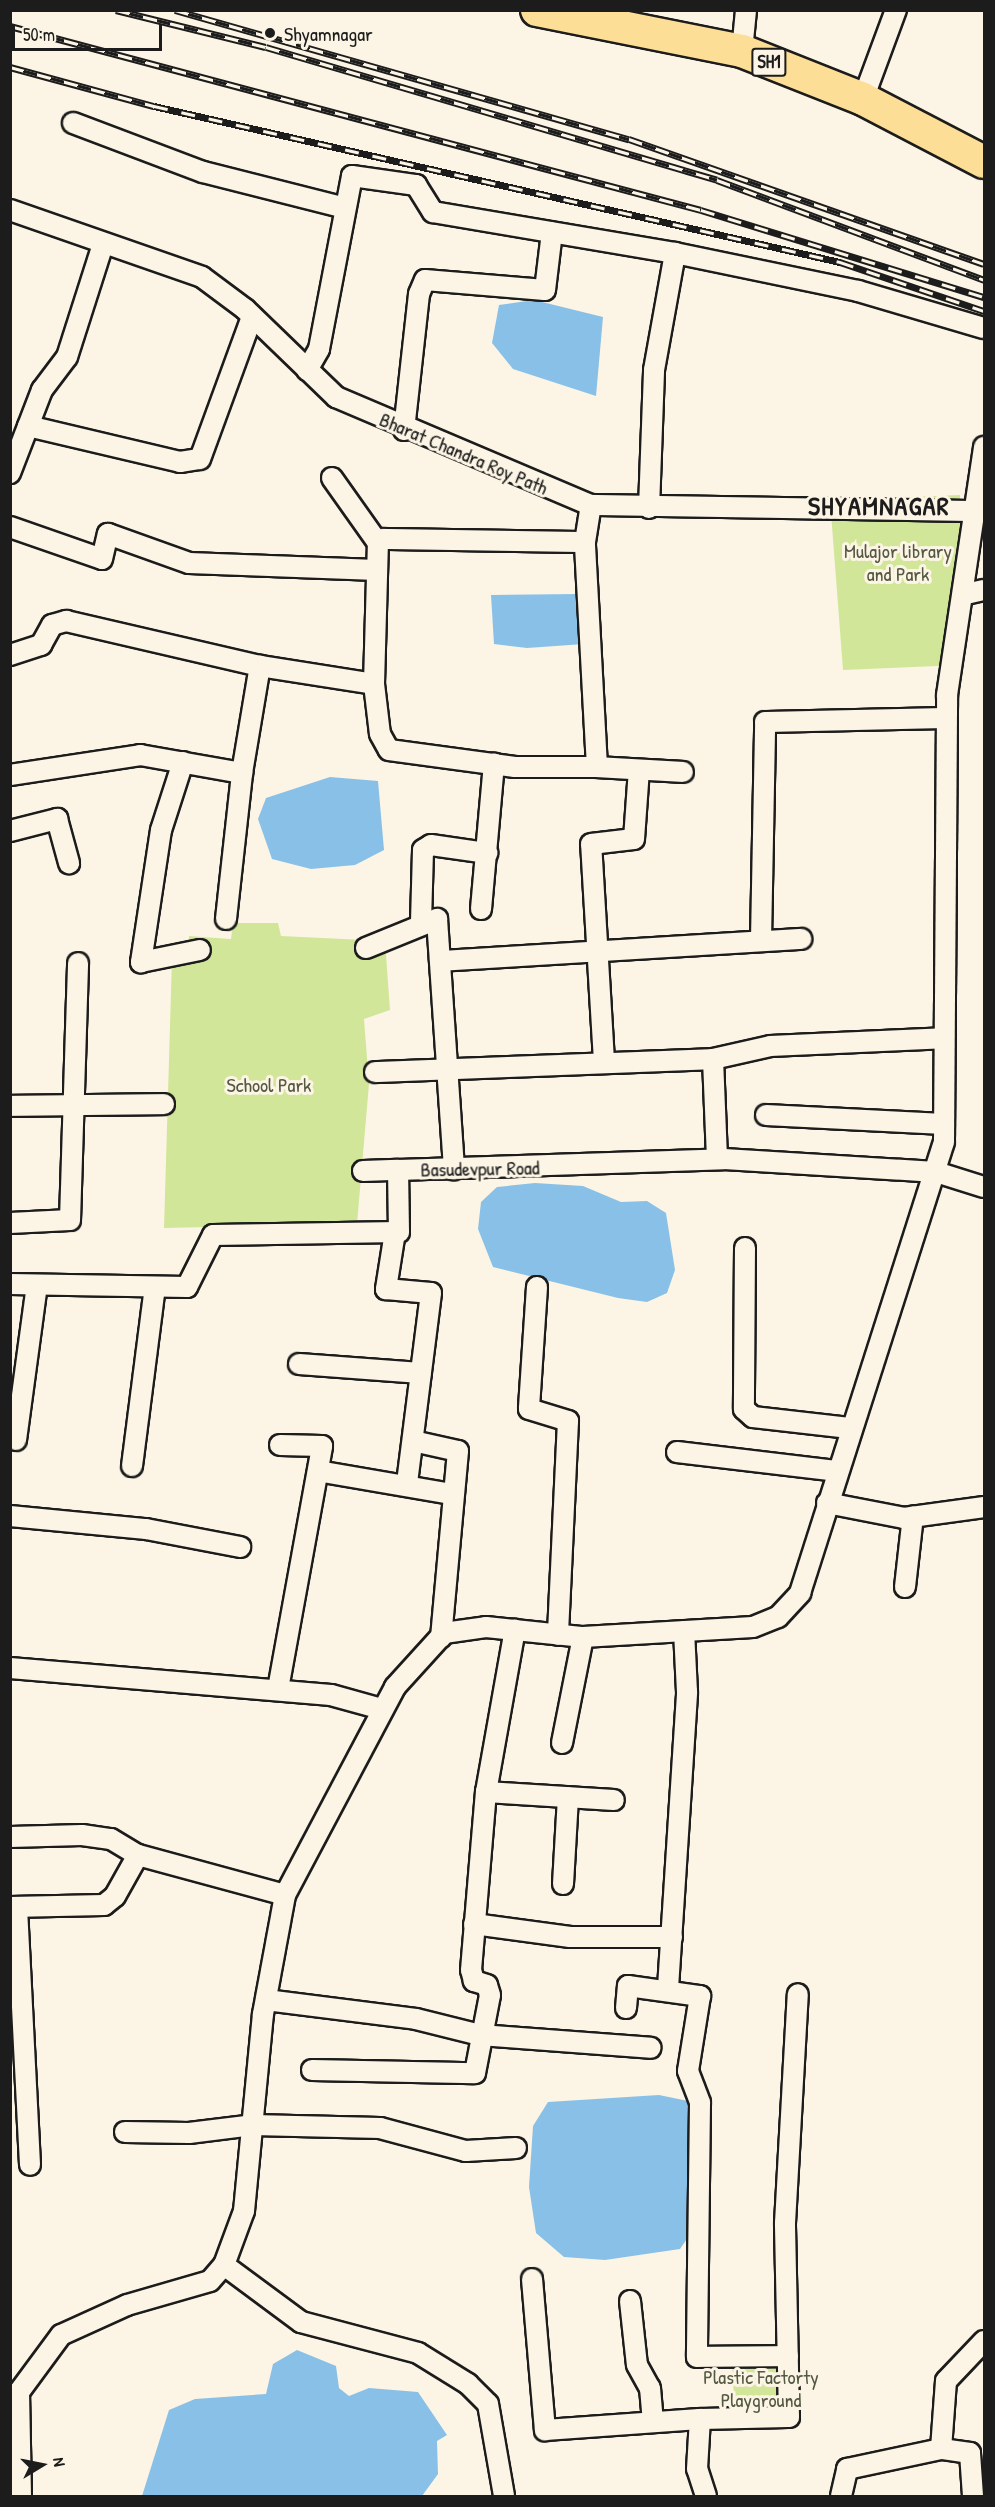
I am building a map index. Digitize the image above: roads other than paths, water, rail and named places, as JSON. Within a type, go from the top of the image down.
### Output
[{"type":"main road","name":"SH1","points":[[537,10],[620,17],[742,51],[864,99],[984,162]]},
{"type":"street","points":[[742,51],[746,10]]},
{"type":"street","points":[[864,99],[896,10]]},
{"type":"street","points":[[73,123],[203,172],[345,208]]},
{"type":"street","points":[[307,370],[319,349],[352,176],[416,185],[433,212],[675,254],[858,291],[984,328]]},
{"type":"street","name":"Bharat Chandra Roy Path","points":[[10,210],[202,277],[252,317],[336,398],[404,430],[591,505],[649,508],[976,511]]},
{"type":"street","points":[[404,430],[418,294],[425,280],[545,290],[552,232]]},
{"type":"street","points":[[10,473],[42,390],[67,357],[103,244]]},
{"type":"street","points":[[649,508],[654,370],[675,254]]},
{"type":"street","points":[[28,426],[180,462],[200,459],[252,317]]},
{"type":"street","points":[[441,1637],[486,1627],[583,1637],[753,1627],[778,1617],[800,1593],[849,1428],[936,1172],[944,1124],[946,718],[975,592],[976,511],[984,447]]},
{"type":"street","points":[[332,478],[378,543],[374,684],[380,734],[389,750],[557,771],[597,767],[683,772]]},
{"type":"street","points":[[591,505],[585,542],[597,767]]},
{"type":"street","points":[[10,527],[102,559],[108,534],[189,563],[377,570]]},
{"type":"street","points":[[378,543],[388,538],[585,542]]},
{"type":"street","points":[[10,655],[41,645],[52,625],[66,621],[260,666],[374,684]]},
{"type":"street","points":[[226,919],[242,773],[260,666]]},
{"type":"street","points":[[761,940],[765,722],[946,718]]},
{"type":"street","points":[[10,775],[140,755],[242,773]]},
{"type":"street","points":[[183,762],[161,830],[141,962],[200,950]]},
{"type":"street","points":[[481,909],[494,764]]},
{"type":"street","points":[[604,1061],[591,844],[634,839],[639,770]]},
{"type":"street","points":[[10,831],[57,819],[69,863]]},
{"type":"street","points":[[421,922],[423,850],[431,845],[487,854]]},
{"type":"street","points":[[366,948],[421,922],[437,919],[454,1169]]},
{"type":"street","points":[[440,961],[597,955],[761,940],[801,939]]},
{"type":"street","points":[[10,1223],[70,1220],[78,963]]},
{"type":"street","points":[[375,1072],[604,1061],[713,1059],[770,1046],[943,1038]]},
{"type":"street","points":[[713,1059],[717,1159]]},
{"type":"street","points":[[10,1106],[164,1104]]},
{"type":"street","points":[[766,1115],[944,1124]]},
{"type":"street","name":"Basudevpur Road","points":[[421,1373],[431,1293],[386,1289],[395,1232],[398,1170],[717,1159],[936,1172],[984,1187]]},
{"type":"street","points":[[363,1171],[398,1170]]},
{"type":"street","points":[[10,1284],[187,1287],[213,1235],[395,1232]]},
{"type":"street","points":[[745,1248],[744,1409],[753,1417],[849,1428]]},
{"type":"street","points":[[16,1440],[37,1285]]},
{"type":"street","points":[[132,1466],[155,1287]]},
{"type":"street","points":[[537,1287],[529,1409],[568,1421],[558,1635]]},
{"type":"street","points":[[299,1364],[421,1373],[407,1484]]},
{"type":"street","points":[[17,2496],[15,2395],[61,2335],[127,2305],[210,2281],[224,2265],[244,2211],[266,2000],[285,1895],[381,1709],[441,1637],[451,1494],[458,1451],[413,1441]]},
{"type":"street","points":[[278,1689],[322,1446],[280,1445]]},
{"type":"street","points":[[677,1452],[836,1471]]},
{"type":"street","points":[[318,1471],[407,1484],[451,1494]]},
{"type":"street","points":[[827,1503],[913,1516],[984,1507]]},
{"type":"street","points":[[10,1516],[146,1529],[240,1548]]},
{"type":"street","points":[[905,1587],[913,1516]]},
{"type":"street","points":[[312,2070],[475,2073],[480,2035],[490,1995],[487,1985],[474,1981],[471,1970],[474,1924],[486,1792],[515,1630]]},
{"type":"street","points":[[668,1988],[687,1692],[684,1631]]},
{"type":"street","points":[[562,1743],[583,1637]]},
{"type":"street","points":[[10,1668],[278,1689],[340,1696],[381,1709]]},
{"type":"street","points":[[486,1792],[614,1800]]},
{"type":"street","points":[[563,1884],[568,1797]]},
{"type":"street","points":[[10,1837],[81,1835],[111,1839],[138,1855],[285,1895]]},
{"type":"street","points":[[30,2165],[14,1907],[104,1905],[115,1896],[138,1855]]},
{"type":"street","points":[[474,1924],[570,1937],[672,1937]]},
{"type":"street","points":[[626,2008],[628,1986],[668,1988],[700,1995],[688,2071],[700,2103],[697,2357],[788,2356]]},
{"type":"street","points":[[532,2279],[545,2430],[700,2419],[789,2417],[785,2223],[798,1994]]},
{"type":"street","points":[[266,2000],[416,2019],[480,2035],[651,2048]]},
{"type":"street","points":[[125,2132],[189,2133],[253,2125],[380,2128],[466,2151],[516,2148]]},
{"type":"street","points":[[224,2265],[301,2322],[418,2353],[468,2384],[488,2404],[504,2496]]},
{"type":"street","points":[[630,2301],[637,2365],[650,2388],[653,2422]]},
{"type":"street","points":[[942,2449],[946,2381],[984,2341]]},
{"type":"street","points":[[700,2419],[698,2469],[706,2496]]},
{"type":"street","points":[[842,2496],[848,2469],[942,2449],[970,2453],[973,2496]]},
{"type":"water","points":[[534,300],[603,317],[596,396],[513,369],[492,343],[499,305]]},
{"type":"water","points":[[578,594],[584,644],[527,648],[494,644],[491,595]]},
{"type":"water","points":[[330,777],[378,781],[384,850],[355,865],[311,869],[272,859],[258,819],[266,798]]},
{"type":"water","points":[[535,1183],[583,1186],[621,1202],[647,1201],[666,1213],[675,1270],[667,1293],[647,1302],[618,1298],[493,1267],[478,1229],[481,1202],[497,1187]]},
{"type":"water","points":[[659,2095],[688,2101],[695,2126],[691,2233],[680,2249],[605,2260],[564,2257],[536,2233],[529,2187],[533,2126],[548,2102]]},
{"type":"water","points":[[297,2350],[336,2366],[339,2388],[349,2396],[369,2388],[418,2392],[447,2435],[437,2441],[438,2474],[422,2496],[142,2496],[169,2410],[195,2399],[266,2394],[273,2364]]},
{"type":"railway","points":[[116,10],[266,47],[717,180],[984,280]]},
{"type":"railway","points":[[175,10],[629,139],[984,264]]},
{"type":"railway","points":[[10,26],[701,210],[984,297]]},
{"type":"railway","points":[[10,67],[154,106],[840,262],[984,311]]},
{"type":"place","name":"Shyamnagar","points":[[270,33]]},
{"type":"district","name":"SHYAMNAGAR","points":[[879,506]]},
{"type":"park label","name":"Mulajor library and Park","points":[[898,562]]},
{"type":"park label","name":"School Park","points":[[269,1084]]},
{"type":"park label","name":"Plastic Factorty Playground","points":[[761,2388]]}]
